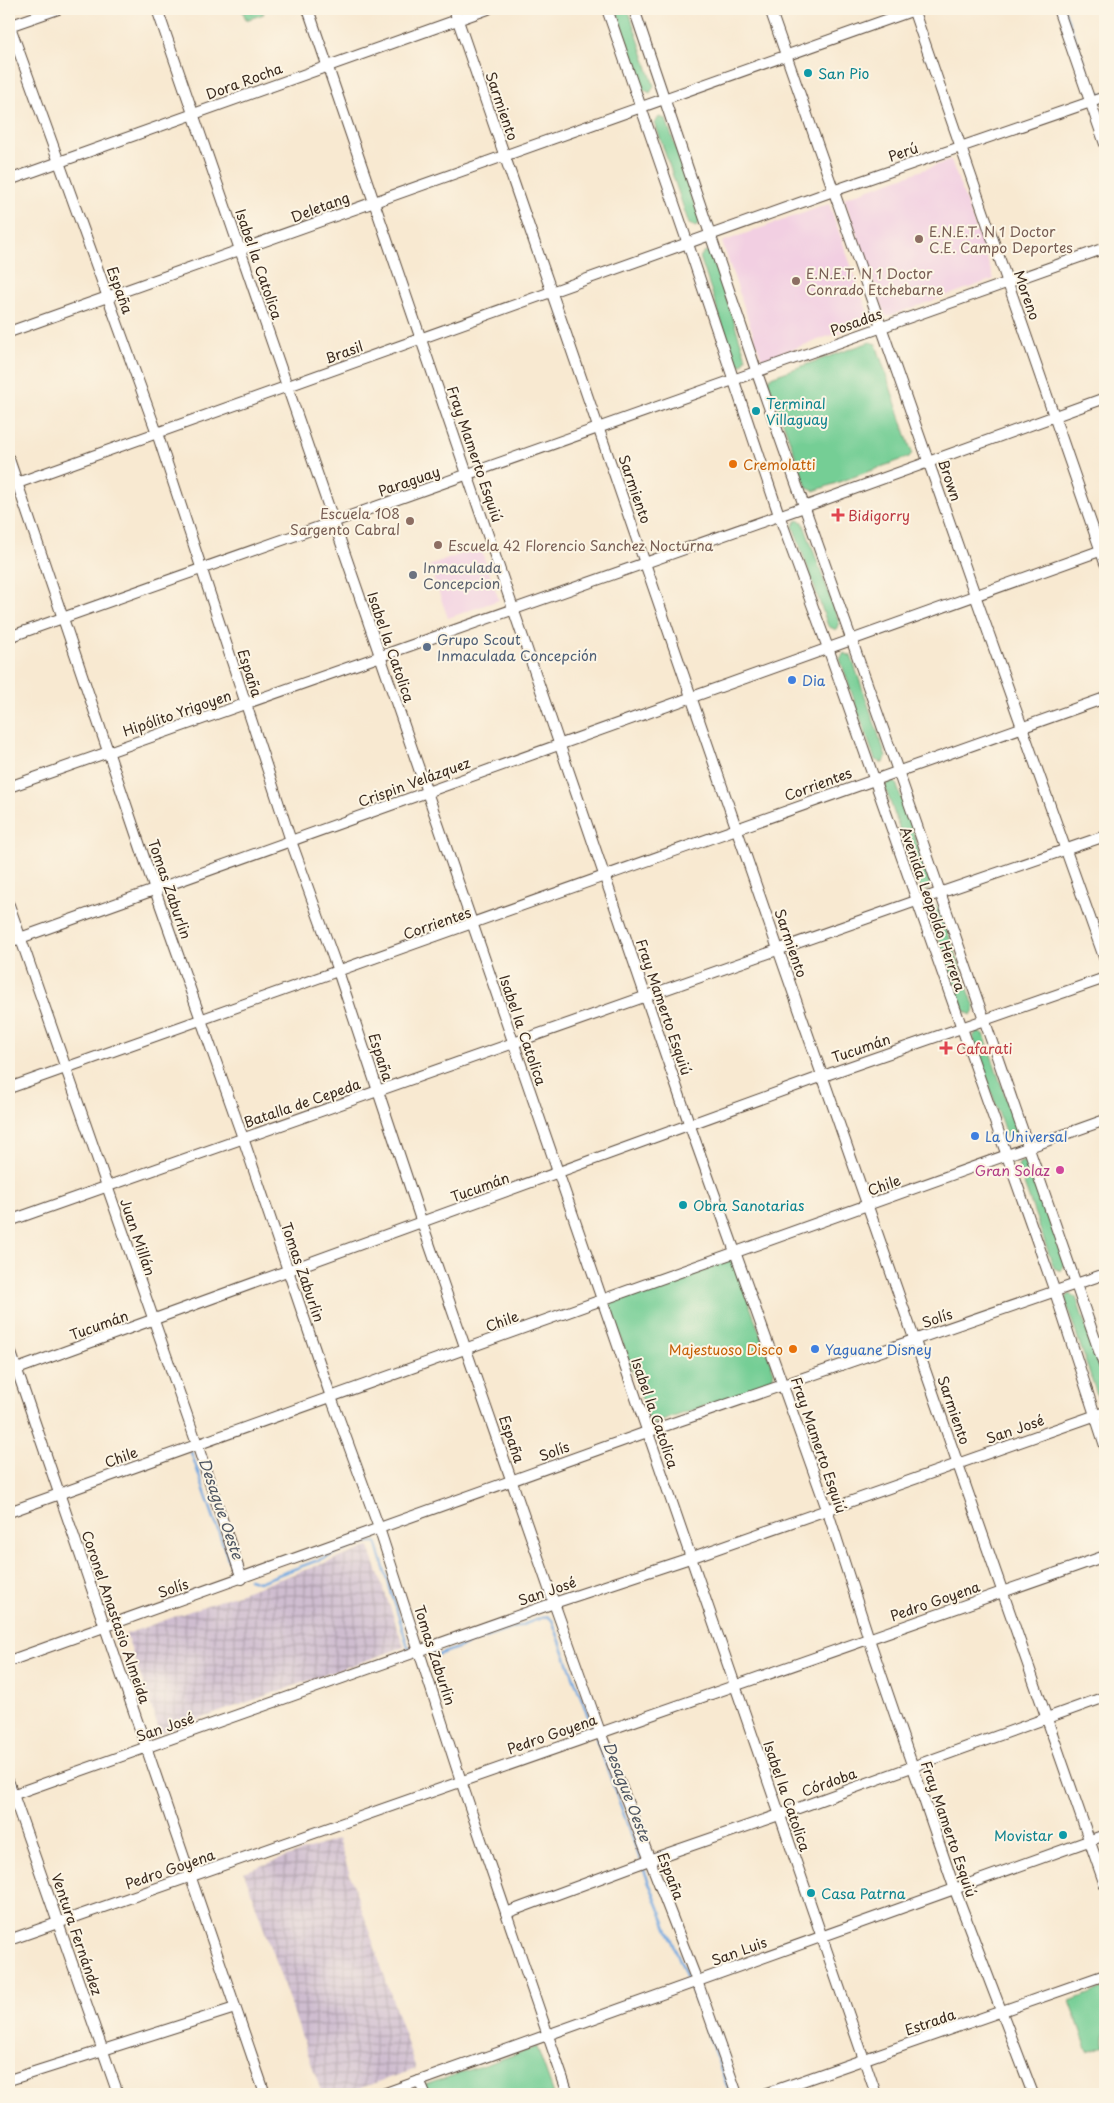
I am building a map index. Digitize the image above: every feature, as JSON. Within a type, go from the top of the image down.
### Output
[{"type":"street","points":[[9,25],[58,9]]},
{"type":"street","name":"Isabel la Catolica","points":[[157,9],[876,2094]]},
{"type":"street","name":"Fray Mamerto Esquiú","points":[[308,9],[690,1126],[827,1508],[869,1639],[955,1890],[1003,2011],[1033,2094]]},
{"type":"street","name":"Sarmiento","points":[[454,9],[738,828],[778,949],[1105,1885]]},
{"type":"street","name":"Dora Rocha","points":[[9,180],[488,9]]},
{"type":"street","name":"Avenida Leopoldo Herrera","points":[[607,9],[778,515],[828,648],[1005,1156],[1100,1414],[1105,1446]]},
{"type":"street","name":"Avenida Leopoldo Herrera","points":[[634,9],[804,507],[852,639],[1105,1368]]},
{"type":"street","name":"Brown","points":[[770,9],[1105,960]]},
{"type":"street","points":[[641,108],[914,9]]},
{"type":"street","name":"Moreno","points":[[914,9],[1055,417],[1103,549],[1105,563]]},
{"type":"street","points":[[1058,9],[1105,144]]},
{"type":"street","name":"España","points":[[9,25],[157,433],[291,841],[338,971],[422,1223],[554,1603],[600,1732],[697,1981],[737,2094]]},
{"type":"street","name":"Perú","points":[[711,235],[1105,97]]},
{"type":"street","name":"Deletang","points":[[9,332],[641,108]]},
{"type":"street","points":[[688,244],[711,235]]},
{"type":"street","name":"Brasil","points":[[13,484],[688,244]]},
{"type":"street","name":"Posadas","points":[[758,373],[1105,248]]},
{"type":"street","points":[[733,381],[758,373]]},
{"type":"street","name":"Paraguay","points":[[9,638],[733,381]]},
{"type":"street","name":"Hipólito Yrigoyen","points":[[9,787],[804,507],[1105,398]]},
{"type":"street","name":"Tomas Zaburlin","points":[[9,459],[13,484],[63,618],[331,1397],[379,1528],[461,1781],[568,2094]]},
{"type":"street","name":"Crispin Velázquez","points":[[9,942],[1103,549]]},
{"type":"street","name":"Corrientes","points":[[9,1088],[472,925],[874,779],[1105,698]]},
{"type":"street","name":"Batalla de Cepeda","points":[[9,1221],[916,900],[1105,836]]},
{"type":"street","name":"Juan Millán","points":[[9,905],[152,1320],[197,1444],[242,1579]]},
{"type":"street","name":"Tucumán","points":[[13,1371],[823,1076],[1105,978]]},
{"type":"street","name":"Chile","points":[[9,1512],[1105,1120]]},
{"type":"street","name":"Solís","points":[[9,1661],[242,1579],[647,1432],[1105,1274]]},
{"type":"street","name":"Coronel Anastasio Almeida","points":[[9,1347],[13,1371],[59,1494],[265,2094]]},
{"type":"street","name":"San José","points":[[11,1795],[554,1603],[690,1558],[827,1508],[1100,1414]]},
{"type":"street","name":"Pedro Goyena","points":[[9,1940],[1105,1556]]},
{"type":"street","name":"Córdoba","points":[[506,1913],[1105,1697]]},
{"type":"street","name":"Ventura Fernández","points":[[9,1783],[11,1795],[118,2094]]},
{"type":"street","name":"San Luis","points":[[383,2094],[1105,1835]]},
{"type":"street","name":"Estrada","points":[[765,2094],[1105,1975]]},
{"type":"street","points":[[9,2080],[236,2008]]},
{"type":"street","points":[[419,2081],[425,2094]]},
{"type":"shaded area","name":"E.N.E.T. N 1 Doctor C.E. Campo Deportes","points":[[951,160],[994,279],[886,317],[844,198]]},
{"type":"shaded area","name":"E.N.E.T. N 1 Doctor Conrado Etchebarne","points":[[829,204],[871,321],[762,360],[722,242]]},
{"type":"shaded area","points":[[480,547],[499,600],[448,618],[429,566]]},
{"type":"shaded area","points":[[369,1547],[404,1647],[160,1733],[126,1634]]},
{"type":"shaded area","points":[[338,1839],[416,2069],[343,2094],[322,2094],[244,1872]]},
{"type":"green space","points":[[242,9],[262,9],[264,14],[246,20]]},
{"type":"green space","points":[[616,9],[628,9],[654,86],[650,93],[643,89]]},
{"type":"green space","points":[[659,117],[666,119],[700,220],[696,227],[689,224],[655,123]]},
{"type":"green space","points":[[705,251],[711,253],[746,358],[742,365],[735,362],[700,257]]},
{"type":"green space","points":[[870,342],[876,344],[912,453],[909,457],[814,491],[807,488],[768,381],[771,377]]},
{"type":"green space","points":[[797,520],[803,522],[839,622],[836,630],[828,626],[793,526]]},
{"type":"green space","points":[[844,653],[851,656],[886,756],[883,763],[875,760],[840,659]]},
{"type":"green space","points":[[889,781],[896,783],[931,883],[927,891],[920,887],[885,787]]},
{"type":"green space","points":[[935,905],[939,908],[975,1008],[971,1015],[964,1011],[929,911],[930,907]]},
{"type":"green space","points":[[977,1031],[984,1034],[1018,1134],[1015,1141],[1007,1138],[973,1037]]},
{"type":"green space","points":[[1025,1161],[1029,1164],[1065,1264],[1061,1271],[1054,1268],[1018,1167],[1019,1163]]},
{"type":"green space","points":[[729,1258],[734,1262],[774,1372],[771,1383],[656,1423],[650,1423],[609,1303],[611,1300]]},
{"type":"green space","points":[[1069,1294],[1076,1297],[1105,1384],[1105,1405],[1099,1401],[1065,1300]]},
{"type":"green space","points":[[1105,1988],[1105,2046],[1088,2052],[1070,2001]]},
{"type":"green space","points":[[537,2047],[554,2094],[414,2094],[413,2089]]},
{"type":"waterway","points":[[1064,9],[1094,90],[1102,94]]},
{"type":"waterway","name":"Desague Oeste","points":[[191,1452],[234,1576]]},
{"type":"waterway","name":"Desague Oeste","points":[[249,1579],[259,1582],[367,1542],[376,1542],[408,1647],[413,1648]]},
{"type":"waterway","name":"Desague Oeste","points":[[428,1653],[438,1655],[547,1616],[552,1620],[594,1732]]},
{"type":"waterway","name":"Desague Oeste","points":[[596,1738],[640,1859]]},
{"type":"waterway","name":"Desague Oeste","points":[[642,1865],[689,1983]]},
{"type":"waterway","name":"Desague Oeste","points":[[691,1988],[730,2094]]},
{"type":"place","name":"San Pio","points":[[808,73]]},
{"type":"place","name":"E.N.E.T. N 1 Doctor C.E. Campo Deportes","points":[[919,239]]},
{"type":"place","name":"E.N.E.T. N 1 Doctor Conrado Etchebarne","points":[[796,281]]},
{"type":"place","name":"Terminal Villaguay","points":[[756,411]]},
{"type":"place","name":"Cremolatti","points":[[733,464]]},
{"type":"place","name":"Bidigorry","points":[[838,515]]},
{"type":"place","name":"Escuela 108 Sargento Cabral","points":[[410,521]]},
{"type":"place","name":"Escuela 42 Florencio Sanchez Nocturna","points":[[438,545]]},
{"type":"place","name":"Inmaculada Concepcion","points":[[413,575]]},
{"type":"place","name":"Grupo Scout Inmaculada Concepción","points":[[427,647]]},
{"type":"place","name":"Dia","points":[[792,680]]},
{"type":"place","name":"Cafarati","points":[[946,1048]]},
{"type":"place","name":"La Universal","points":[[975,1136]]},
{"type":"place","name":"Gran Solaz","points":[[1060,1170]]},
{"type":"place","name":"Obra Sanotarias","points":[[683,1205]]},
{"type":"place","name":"Majestuoso Disco","points":[[793,1349]]},
{"type":"place","name":"Yaguane Disney","points":[[815,1349]]},
{"type":"place","name":"Movistar","points":[[1063,1835]]},
{"type":"place","name":"Casa Patrna","points":[[811,1893]]}]
